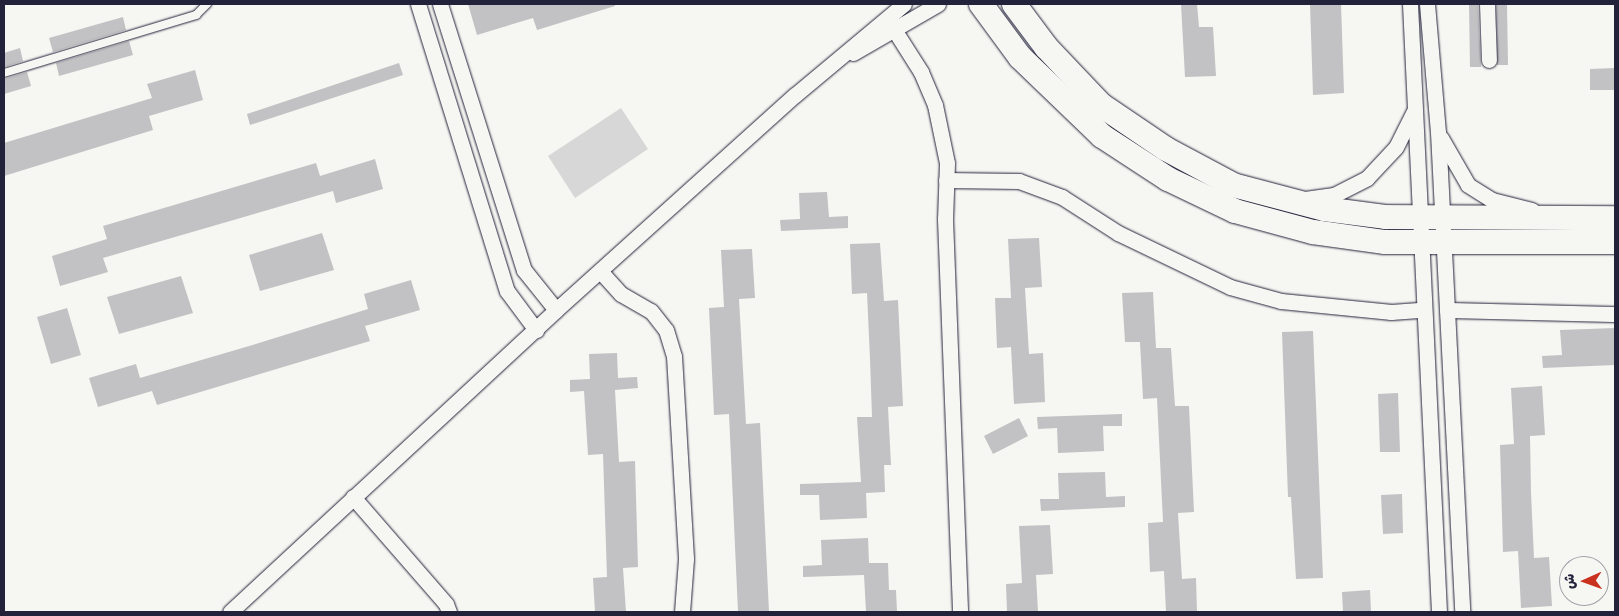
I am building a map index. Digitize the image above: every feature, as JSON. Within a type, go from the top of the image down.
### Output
[{"type":"main road","points":[[981,4],[1020,57],[1071,110],[1133,158],[1168,179],[1235,211],[1272,222],[1351,238],[1573,218],[1615,218]]},
{"type":"main road","points":[[1014,4],[1046,47],[1101,105],[1197,167],[1233,185],[1283,200],[1431,230],[1615,242]]},
{"type":"street","points":[[418,4],[507,291],[536,330]]},
{"type":"street","points":[[440,4],[524,270],[556,310]]},
{"type":"street","points":[[877,24],[891,4]]},
{"type":"street","points":[[230,612],[556,310],[601,272],[877,24],[904,4]]},
{"type":"street","points":[[834,62],[895,31],[938,4]]},
{"type":"street","points":[[1410,4],[1415,110],[1431,230],[1448,310],[1462,612]]},
{"type":"street","points":[[1428,4],[1438,132],[1431,230],[1422,310],[1439,612]]},
{"type":"street","points":[[1487,4],[1489,60]]},
{"type":"street","points":[[895,31],[921,72],[934,105],[947,163],[960,612]]},
{"type":"street","points":[[1283,200],[1334,195],[1367,178],[1396,147],[1415,110]]},
{"type":"street","points":[[1438,132],[1459,174],[1480,194],[1509,205],[1573,218]]},
{"type":"street","points":[[946,180],[1019,181],[1062,196],[1118,233],[1230,287],[1281,301],[1391,312],[1422,310]]},
{"type":"street","points":[[601,272],[621,294],[651,311],[666,330],[674,356],[686,559],[682,612]]},
{"type":"street","points":[[1448,310],[1615,314]]},
{"type":"street","points":[[353,497],[446,604],[449,612]]},
{"type":"lane","points":[[4,73],[196,15],[207,4]]},
{"type":"shaded area","points":[[621,108],[648,149],[575,198],[548,156]]},
{"type":"building","points":[[468,4],[615,4],[615,6],[537,30],[533,18],[477,35]]},
{"type":"building","points":[[1181,4],[1197,4],[1199,27],[1213,27],[1216,76],[1185,77]]},
{"type":"building","points":[[1310,4],[1341,4],[1344,93],[1313,95]]},
{"type":"building","points":[[1469,4],[1478,4],[1481,67],[1470,67]]},
{"type":"building","points":[[1496,4],[1507,4],[1508,65],[1497,65]]},
{"type":"building","points":[[123,17],[126,30],[53,52],[49,38]]},
{"type":"building","points":[[129,41],[133,55],[59,76],[56,63]]},
{"type":"building","points":[[20,48],[23,61],[4,67],[4,53]]},
{"type":"building","points":[[399,63],[403,75],[250,125],[247,114]]},
{"type":"building","points":[[1614,68],[1614,90],[1590,90],[1590,69]]},
{"type":"building","points":[[195,70],[203,100],[149,116],[153,130],[4,176],[4,143],[152,98],[147,84]]},
{"type":"building","points":[[27,72],[31,86],[4,94],[4,79]]},
{"type":"building","points":[[375,159],[383,189],[336,203],[333,191],[103,258],[108,272],[60,286],[52,256],[107,239],[103,226],[316,163],[320,176]]},
{"type":"building","points":[[827,192],[829,217],[848,216],[848,228],[781,231],[780,220],[800,219],[799,193]]},
{"type":"building","points":[[322,233],[334,270],[260,291],[249,255]]},
{"type":"building","points":[[1039,238],[1042,287],[1025,288],[1029,354],[1043,353],[1045,402],[1014,404],[1011,347],[997,348],[995,298],[1011,298],[1008,239]]},
{"type":"building","points":[[880,243],[884,301],[898,300],[903,406],[888,407],[891,465],[884,465],[885,492],[866,493],[867,518],[820,520],[819,495],[800,495],[800,484],[861,482],[857,417],[872,417],[867,293],[852,294],[850,244]]},
{"type":"building","points":[[752,249],[755,298],[739,299],[746,424],[760,423],[769,612],[738,612],[729,414],[714,415],[709,308],[724,307],[721,250]]},
{"type":"building","points":[[181,276],[193,313],[119,334],[107,297]]},
{"type":"building","points":[[411,280],[420,310],[365,326],[370,341],[157,405],[152,391],[98,407],[89,378],[136,364],[140,378],[259,343],[368,309],[364,294]]},
{"type":"building","points":[[1153,292],[1156,348],[1171,348],[1175,406],[1189,406],[1194,512],[1178,513],[1182,579],[1196,578],[1197,612],[1166,612],[1164,571],[1150,572],[1148,523],[1163,522],[1157,398],[1143,399],[1140,342],[1125,342],[1122,293]]},
{"type":"building","points":[[67,308],[81,355],[51,364],[37,317]]},
{"type":"building","points":[[1615,328],[1615,365],[1543,368],[1542,356],[1562,355],[1560,330]]},
{"type":"building","points":[[1313,331],[1323,578],[1296,579],[1291,497],[1288,497],[1282,332]]},
{"type":"building","points":[[617,353],[618,378],[637,377],[638,388],[615,390],[619,462],[635,461],[638,567],[623,568],[626,612],[595,612],[593,578],[607,577],[603,454],[588,455],[584,391],[570,392],[570,380],[590,379],[589,354]]},
{"type":"building","points":[[1542,386],[1545,435],[1530,436],[1531,493],[1534,558],[1549,557],[1552,606],[1521,608],[1518,551],[1503,552],[1500,445],[1514,444],[1511,388]]},
{"type":"building","points":[[1398,393],[1400,452],[1380,452],[1378,394]]},
{"type":"building","points":[[1122,414],[1122,426],[1103,426],[1104,451],[1058,453],[1057,428],[1038,429],[1037,417]]},
{"type":"building","points":[[1019,418],[1028,436],[993,454],[984,436]]},
{"type":"building","points":[[1105,472],[1106,497],[1125,496],[1125,507],[1041,511],[1040,499],[1059,499],[1058,473]]},
{"type":"building","points":[[1402,494],[1403,533],[1383,534],[1381,495]]},
{"type":"building","points":[[1050,525],[1053,574],[1036,575],[1038,612],[1007,612],[1006,584],[1022,583],[1019,526]]},
{"type":"building","points":[[868,538],[869,563],[888,563],[889,590],[896,590],[897,612],[866,612],[864,575],[803,577],[803,566],[822,565],[821,540]]},
{"type":"building","points":[[1370,590],[1371,612],[1343,612],[1342,592]]}]
